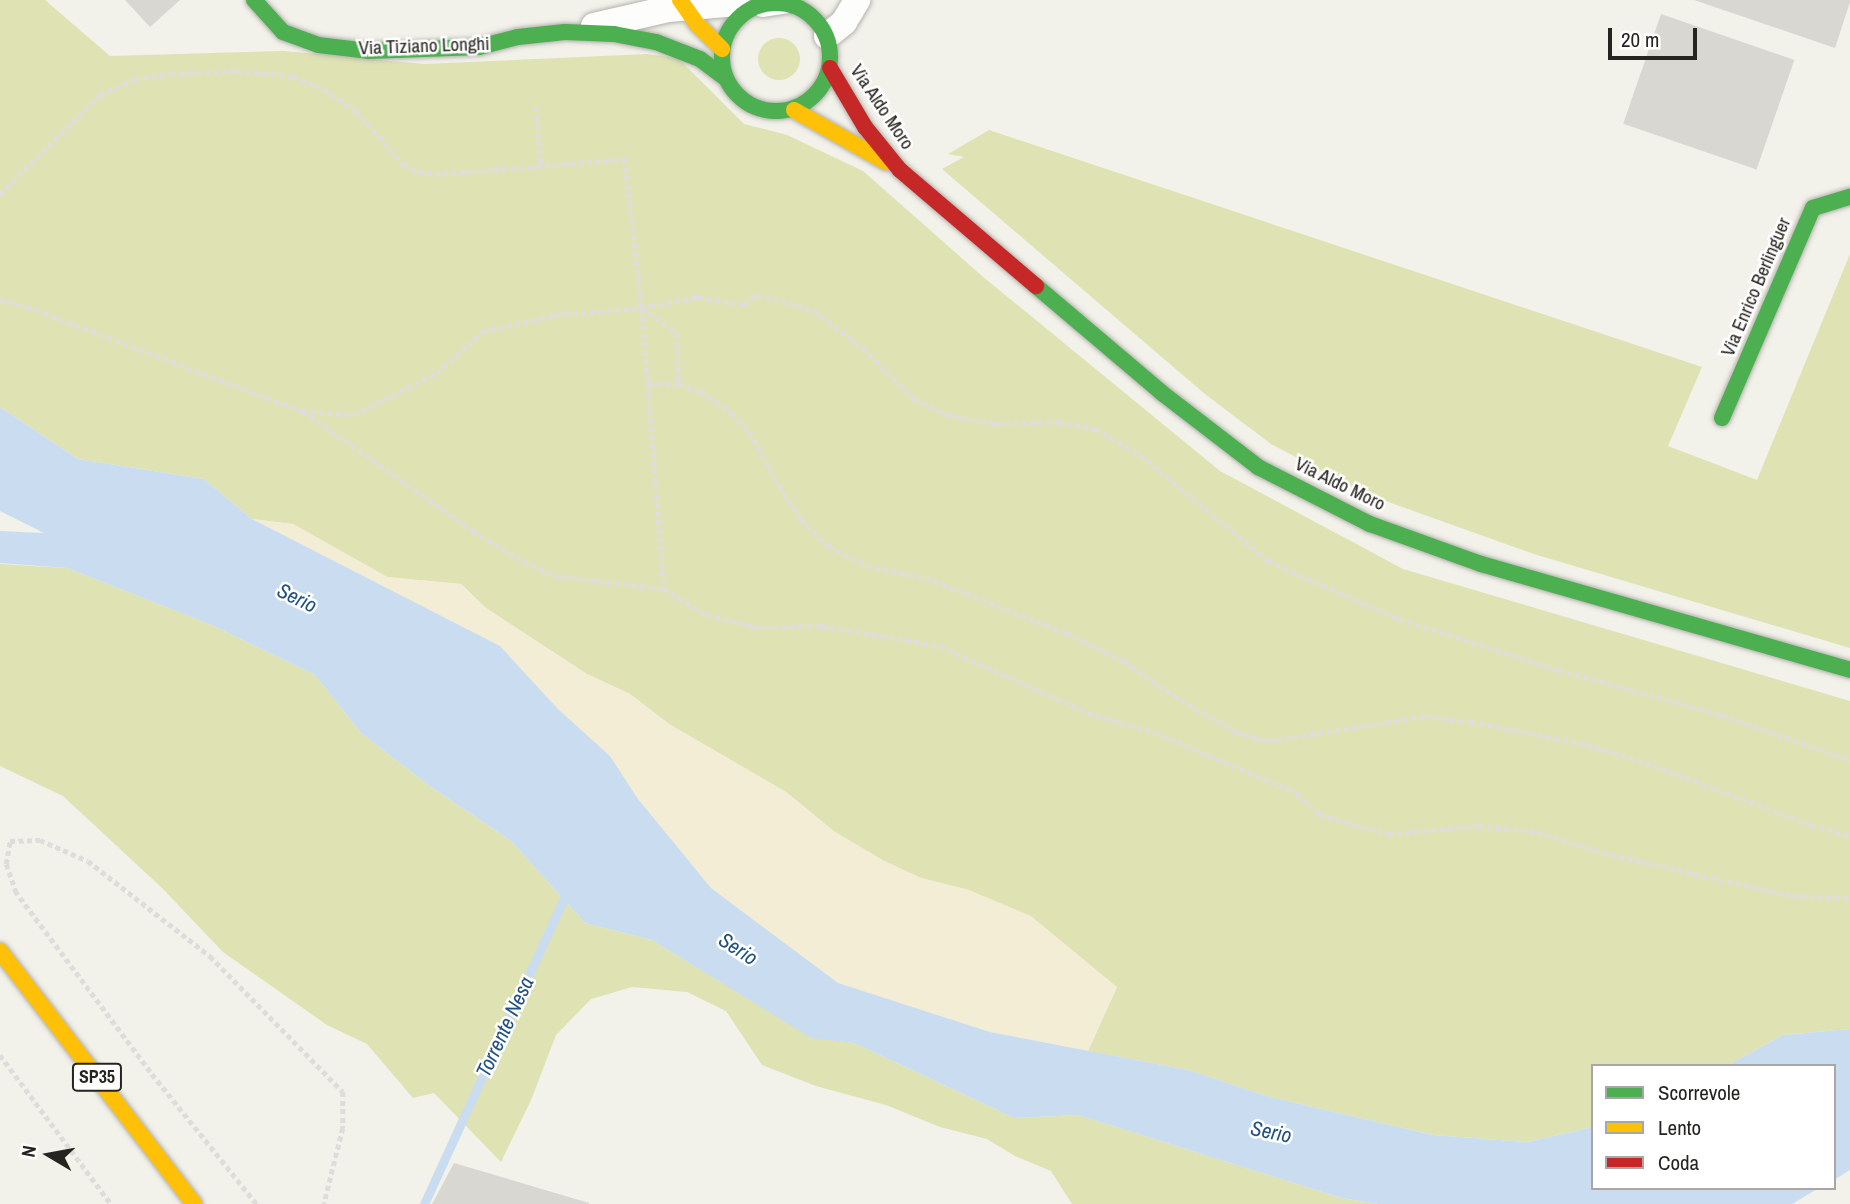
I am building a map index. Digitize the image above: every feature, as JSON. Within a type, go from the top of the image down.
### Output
[{"type":"main road","name":"Via Tiziano Longhi","points":[[254,0],[283,32],[318,45],[368,51],[479,47],[518,37],[565,32],[614,34],[656,42],[700,59],[724,77]]},
{"type":"main road","points":[[724,77],[722,48],[729,27],[744,5],[789,4],[812,15],[827,36]]},
{"type":"main road","points":[[677,5],[722,48]]},
{"type":"main road","name":"Via Aldo Moro","points":[[827,36],[830,68],[865,127],[900,170],[1162,393],[1258,467],[1370,524],[1481,564],[1850,670]]},
{"type":"main road","name":"Via Aldo Moro","points":[[724,77],[741,100],[749,104],[766,112],[794,110],[817,94],[830,68]]},
{"type":"main road","name":"Via Aldo Moro","points":[[794,110],[900,170]]},
{"type":"main road","name":"Via Enrico Berlinguer","points":[[1722,418],[1812,208],[1850,197]]},
{"type":"main road","name":"SP35","points":[[0,951],[194,1204]]},
{"type":"street","name":"Via Tiziano Longhi","points":[[565,32],[677,5],[744,5],[789,0]]},
{"type":"street","points":[[827,36],[844,22],[857,0]]},
{"type":"path","points":[[0,194],[100,95],[135,79],[171,74],[237,71],[293,76],[324,89],[356,111],[404,165],[418,172],[443,174],[541,163],[625,159],[642,308],[664,589]]},
{"type":"path","points":[[536,107],[541,163]]},
{"type":"path","points":[[302,411],[354,415],[437,373],[482,332],[556,315],[642,308],[698,298],[745,305],[757,294],[814,311],[863,348],[914,399],[948,415],[996,424],[1059,422],[1096,429],[1140,455],[1268,561],[1388,613],[1559,670],[1721,715],[1850,760]]},
{"type":"path","points":[[0,300],[28,307],[302,411],[473,531],[524,562],[556,576],[664,589],[707,615],[756,628],[822,626],[940,646],[1088,713],[1154,732],[1297,793],[1320,815],[1390,834],[1479,826],[1537,832],[1603,853],[1792,896],[1850,898]]},
{"type":"path","points":[[642,308],[677,333],[679,384]]},
{"type":"path","points":[[648,383],[679,384],[701,393],[732,413],[750,432],[779,486],[801,519],[829,547],[867,566],[926,579],[1066,633],[1124,661],[1166,691],[1236,732],[1268,741],[1425,716],[1483,724],[1580,743],[1638,760],[1811,825],[1850,836]]},
{"type":"path","points":[[256,1204],[150,1072],[16,893],[6,864],[10,841],[40,840],[88,861],[210,956],[343,1092],[343,1128],[324,1204]]},
{"type":"path","points":[[0,1055],[111,1204]]},
{"type":"green space","points":[[0,0],[45,0],[110,56],[284,51],[424,64],[647,54],[678,58],[744,124],[787,135],[863,171],[982,276],[1220,471],[1403,569],[1850,701],[1850,1029],[1783,1035],[1730,1064],[1591,1064],[1591,1127],[1527,1142],[1433,1135],[1270,1097],[1188,1070],[1088,1051],[1117,987],[969,890],[921,878],[884,861],[835,832],[786,792],[669,724],[630,694],[587,674],[486,608],[461,584],[387,577],[293,524],[252,519],[204,479],[78,459],[0,407]]},
{"type":"green space","points":[[779,38],[794,44],[800,59],[794,74],[779,80],[764,74],[758,59],[764,44]]},
{"type":"green space","points":[[989,130],[1702,367],[1668,446],[1757,480],[1850,254],[1850,648],[1534,554],[1366,494],[1271,444],[1205,394],[942,169],[964,157],[948,154]]},
{"type":"green space","points":[[0,564],[67,568],[214,626],[315,675],[361,733],[431,787],[511,841],[585,923],[652,940],[811,1037],[854,1043],[1014,1118],[1078,1115],[1341,1198],[1378,1204],[1072,1204],[1051,1171],[1015,1156],[987,1139],[940,1127],[886,1105],[816,1086],[762,1065],[726,1011],[687,992],[632,987],[591,999],[556,1035],[531,1100],[501,1162],[434,1093],[413,1098],[367,1044],[327,1025],[223,952],[162,888],[63,796],[0,766]]},
{"type":"sand","points":[[252,519],[293,524],[387,577],[461,584],[486,608],[587,674],[630,694],[669,724],[786,792],[835,832],[884,861],[921,878],[969,890],[1031,916],[1117,987],[1088,1051],[990,1032],[838,983],[711,889],[638,799],[610,756],[558,709],[500,646]]},
{"type":"water","name":"Serio","points":[[0,407],[78,459],[204,479],[252,519],[500,646],[558,709],[610,756],[638,799],[711,888],[838,983],[990,1032],[1188,1070],[1270,1097],[1433,1135],[1527,1142],[1591,1127],[1591,1190],[1816,1190],[1792,1204],[1378,1204],[1341,1198],[1078,1115],[1014,1118],[854,1043],[811,1038],[652,940],[585,923],[511,841],[431,787],[361,733],[315,675],[214,626],[67,568],[0,563],[0,531],[44,533],[0,511]]},
{"type":"water","points":[[1850,1029],[1850,1170],[1836,1179],[1836,1064],[1730,1064],[1783,1035]]},
{"type":"building","points":[[125,0],[180,0],[150,27]]},
{"type":"building","points":[[1694,0],[1850,0],[1850,2],[1835,48]]},
{"type":"building","points":[[1661,14],[1794,60],[1757,170],[1623,124]]},
{"type":"building","points":[[454,1163],[589,1203],[589,1204],[432,1204]]},
{"type":"waterway","name":"Torrente Nesa","points":[[424,1204],[567,891]]},
{"type":"traffic: fast","points":[[254,0],[283,32],[318,45],[368,51],[479,47],[518,37],[565,32],[614,34],[656,42],[700,59],[724,77]]},
{"type":"traffic: fast","points":[[776,3],[797,7],[814,19],[826,36],[830,57],[826,78],[814,95],[797,107],[776,111],[755,107],[738,95],[726,78],[722,57],[726,36],[738,19],[755,7],[776,3]]},
{"type":"traffic: fast","points":[[1722,418],[1813,208],[1850,197]]},
{"type":"traffic: fast","points":[[1036,286],[1162,393],[1258,467],[1370,524],[1481,564],[1850,670]]},
{"type":"traffic: slow","points":[[680,0],[696,23],[722,49]]},
{"type":"traffic: slow","points":[[794,110],[886,162]]},
{"type":"traffic: slow","points":[[0,951],[194,1204]]},
{"type":"traffic: jam","points":[[830,68],[865,127],[900,170],[1036,286]]}]
